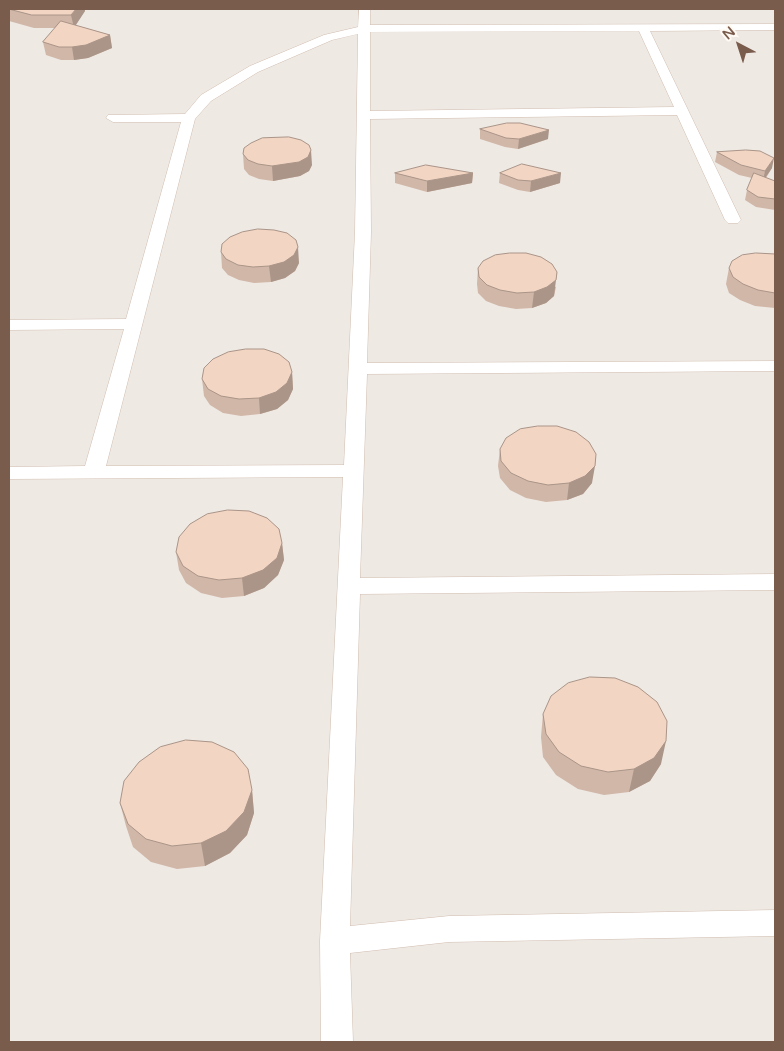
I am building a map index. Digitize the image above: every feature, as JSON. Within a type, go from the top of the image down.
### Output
[{"type":"lane","points":[[337,1042],[335,942],[363,232],[364,19]]},
{"type":"lane","points":[[94,472],[189,118],[206,98],[254,69],[364,19],[643,28],[775,27]]},
{"type":"lane","points":[[643,28],[733,220]]},
{"type":"lane","points":[[363,115],[682,111]]},
{"type":"lane","points":[[113,118],[189,118]]},
{"type":"lane","points":[[9,325],[134,324]]},
{"type":"lane","points":[[357,369],[775,366]]},
{"type":"lane","points":[[9,472],[353,472]]},
{"type":"lane","points":[[349,586],[775,582]]},
{"type":"lane","points":[[335,942],[449,929],[775,923]]},
{"type":"shaded area","points":[[9,9],[775,9],[775,1042],[9,1042]]},
{"type":"building","points":[[9,9],[76,9],[71,15],[32,15]]},
{"type":"building","points":[[61,21],[110,35],[86,45],[72,47],[59,47],[43,42]]},
{"type":"building","points":[[507,123],[520,123],[549,130],[519,139],[506,138],[480,129]]},
{"type":"building","points":[[289,137],[301,140],[309,145],[311,150],[308,157],[299,162],[272,166],[248,160],[243,154],[244,148],[262,138]]},
{"type":"building","points":[[760,151],[774,158],[765,171],[741,165],[717,152]]},
{"type":"building","points":[[522,164],[561,173],[531,181],[518,180],[500,173]]},
{"type":"building","points":[[426,165],[473,173],[427,181],[395,173]]},
{"type":"building","points":[[754,173],[775,181],[775,199],[758,197],[747,190]]},
{"type":"building","points":[[258,229],[287,233],[296,240],[298,247],[294,255],[284,262],[269,266],[253,267],[238,265],[226,259],[221,252],[222,244],[230,237],[242,232]]},
{"type":"building","points":[[526,253],[541,257],[552,264],[557,272],[556,280],[547,287],[534,292],[517,293],[487,285],[479,277],[478,268],[483,261],[495,255]]},
{"type":"building","points":[[756,253],[775,254],[775,293],[758,290],[743,284],[733,277],[729,268],[732,261],[742,255]]},
{"type":"building","points":[[264,349],[279,354],[289,362],[292,372],[287,383],[276,392],[259,398],[239,399],[221,396],[208,389],[202,379],[204,368],[213,359],[228,352]]},
{"type":"building","points":[[538,426],[557,426],[576,432],[589,442],[596,454],[595,466],[585,476],[569,483],[548,485],[528,481],[511,473],[501,461],[500,449],[506,438],[520,429]]},
{"type":"building","points":[[228,510],[249,511],[267,518],[279,529],[282,543],[277,558],[263,570],[242,578],[219,580],[198,576],[183,566],[176,552],[179,537],[190,524],[207,514]]},
{"type":"building","points":[[590,677],[615,678],[638,687],[657,702],[667,721],[666,741],[654,758],[634,769],[608,772],[581,766],[559,752],[546,734],[543,714],[551,696],[568,683]]},
{"type":"building","points":[[186,740],[212,742],[234,752],[248,769],[252,790],[244,812],[226,831],[201,843],[172,846],[146,839],[128,824],[120,803],[124,781],[139,762],[160,747]]}]
